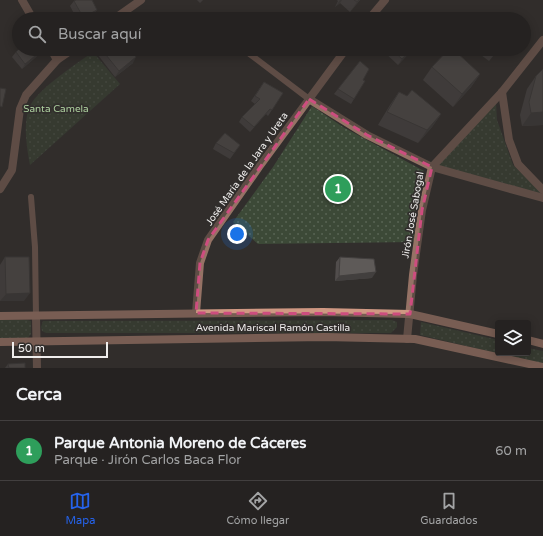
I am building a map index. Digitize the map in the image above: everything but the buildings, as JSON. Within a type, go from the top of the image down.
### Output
[{"type":"main road","name":"Avenida Mariscal Ramón Castilla","points":[[0,316],[323,312],[410,314],[495,333]]},
{"type":"main road","name":"Avenida Mariscal Ramón Castilla","points":[[0,342],[325,337],[415,339],[543,367]]},
{"type":"main road","points":[[531,341],[543,344]]},
{"type":"street","points":[[22,0],[29,12]]},
{"type":"street","points":[[124,12],[141,0]]},
{"type":"street","points":[[375,12],[385,0]]},
{"type":"street","name":"Jirón José Sabogal","points":[[531,55],[543,40]]},
{"type":"street","points":[[55,56],[57,60]]},
{"type":"street","points":[[0,189],[12,170],[20,109],[26,95],[57,60],[63,56]]},
{"type":"street","name":"José María de la Jara y Ureta","points":[[196,313],[200,263],[208,240],[259,167],[341,56]]},
{"type":"street","name":"Jirón José Sabogal","points":[[408,339],[413,275],[421,217],[432,167],[502,92],[530,56]]},
{"type":"street","points":[[502,92],[509,140],[518,164],[543,190]]},
{"type":"street","points":[[309,99],[367,135],[432,167],[543,198]]},
{"type":"street","points":[[36,316],[37,368]]},
{"type":"lane","points":[[252,56],[309,99]]},
{"type":"lane","points":[[31,197],[35,247],[36,316]]},
{"type":"highlighted area","points":[[309,99],[367,135],[432,167],[422,210],[410,314],[196,313],[200,263],[208,240]]},
{"type":"green space","name":"Santa Camela","points":[[87,56],[96,56],[120,84],[30,165],[26,126],[28,111],[36,97],[69,69]]},
{"type":"green space","points":[[496,103],[497,120],[513,165],[543,194],[437,165]]},
{"type":"green space","points":[[312,106],[343,127],[424,171],[416,208],[414,242],[258,244],[233,222],[273,167]]},
{"type":"green space","points":[[0,320],[31,321],[31,334],[28,338],[0,338]]},
{"type":"green space","points":[[392,320],[397,322],[397,327],[391,333],[46,333],[42,331],[41,327],[43,321]]},
{"type":"green space","points":[[421,322],[495,339],[495,353],[420,335]]},
{"type":"green space","points":[[531,349],[543,351],[543,364],[509,356],[531,356]]},
{"type":"place","name":"Parque Antonia Moreno de Cáceres","points":[[338,189]]}]
